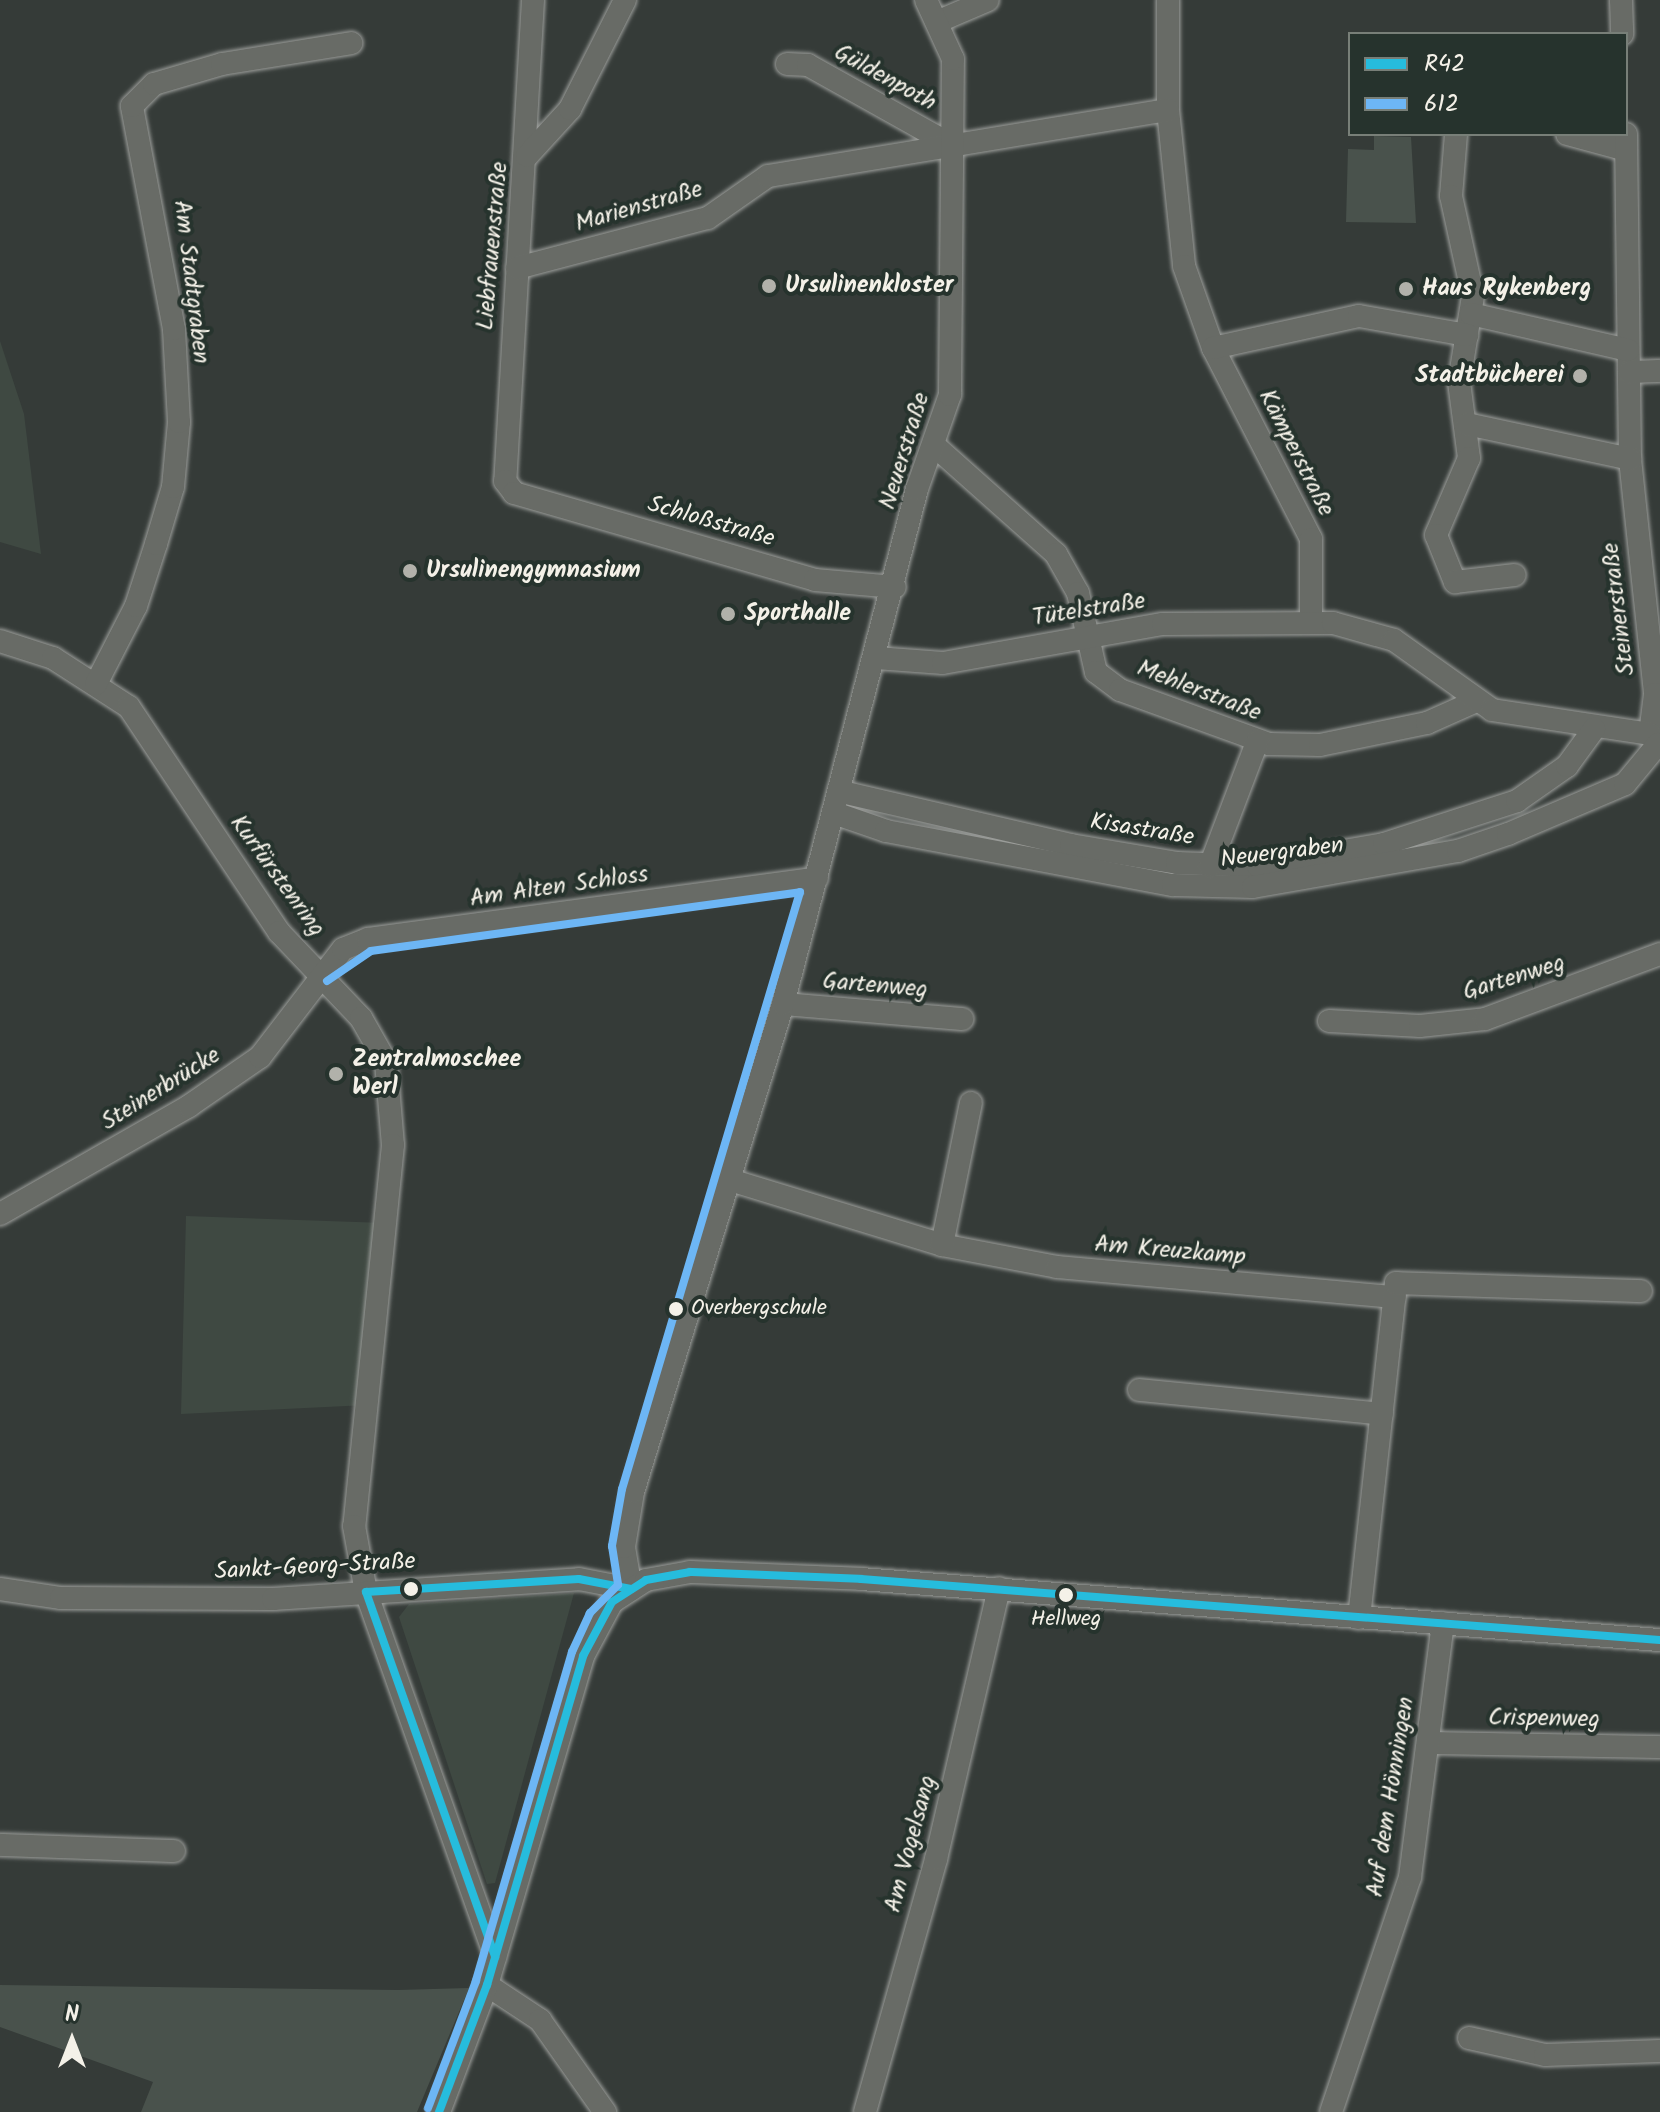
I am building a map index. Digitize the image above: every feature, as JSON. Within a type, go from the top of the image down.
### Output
[{"type":"street","name":"Liebfrauenstraße","points":[[514,493],[502,467],[527,156],[533,0]]},
{"type":"street","points":[[527,156],[570,109],[625,0]]},
{"type":"street","name":"Neuerstraße","points":[[631,1589],[626,1520],[783,1004],[839,803],[917,489],[936,447],[953,370],[953,59],[939,21],[926,0]]},
{"type":"street","points":[[939,21],[988,0]]},
{"type":"street","name":"Kämperstraße","points":[[1168,0],[1168,110],[1184,266],[1213,348],[1311,539],[1311,621]]},
{"type":"street","points":[[1621,0],[1622,32]]},
{"type":"street","name":"Am Stadtgraben","points":[[96,684],[136,606],[156,544],[173,487],[179,422],[174,329],[132,106],[154,84],[222,64],[351,43]]},
{"type":"street","name":"Güldenpoth","points":[[787,64],[808,65],[955,147]]},
{"type":"street","points":[[955,147],[1168,110]]},
{"type":"street","points":[[1456,136],[1451,196],[1472,283],[1459,382],[1467,424],[1469,469],[1437,528],[1442,559],[1460,584],[1515,575]]},
{"type":"street","points":[[1582,136],[1626,142]]},
{"type":"street","name":"Steinerstraße","points":[[1626,142],[1630,459],[1657,738]]},
{"type":"street","name":"Marienstraße","points":[[517,268],[708,218],[768,176],[955,147]]},
{"type":"street","points":[[1213,348],[1359,316],[1469,324],[1660,371]]},
{"type":"street","points":[[1467,424],[1630,459]]},
{"type":"street","name":"Mehlerstraße","points":[[936,447],[1056,554],[1090,632],[1096,672],[1120,690],[1257,742],[1320,745],[1427,723],[1474,702]]},
{"type":"street","name":"Schloßstraße","points":[[514,493],[815,580],[895,587]]},
{"type":"street","points":[[1311,621],[1394,640],[1474,702],[1594,729],[1657,738]]},
{"type":"street","name":"Tütelstraße","points":[[876,658],[943,663],[1090,632],[1311,621]]},
{"type":"street","name":"Kurfürstenring","points":[[0,641],[53,658],[96,684],[146,727],[240,877],[376,1038],[393,1103],[354,1526],[366,1592],[495,1957]]},
{"type":"street","name":"Kisastraße","points":[[839,803],[1210,866],[1333,856],[1517,801],[1567,766],[1594,729]]},
{"type":"street","name":"Neuergraben","points":[[839,803],[886,831],[1173,885],[1253,887],[1458,851],[1508,834],[1625,784],[1657,738]]},
{"type":"street","points":[[1210,866],[1257,742]]},
{"type":"street","name":"Am Alten Schloss","points":[[319,973],[343,949],[368,939],[817,878]]},
{"type":"street","name":"Gartenweg","points":[[1329,1021],[1420,1026],[1485,1019],[1660,954]]},
{"type":"street","name":"Steinerbrücke","points":[[0,1214],[189,1106],[260,1057],[319,973]]},
{"type":"street","name":"Gartenweg","points":[[783,1004],[962,1019]]},
{"type":"street","points":[[942,1245],[971,1103]]},
{"type":"street","name":"Am Kreuzkamp","points":[[730,1180],[942,1245],[1057,1267],[1395,1290],[1641,1291]]},
{"type":"street","points":[[1359,1618],[1395,1290]]},
{"type":"street","points":[[1139,1390],[1382,1414]]},
{"type":"street","points":[[439,2112],[487,1985],[583,1656],[600,1620],[631,1589],[690,1572],[999,1588],[1660,1640]]},
{"type":"street","name":"Sankt-Georg-Straße","points":[[0,1589],[61,1598],[258,1599],[579,1579],[631,1589]]},
{"type":"street","name":"Am Vogelsang","points":[[865,2112],[936,1859],[999,1588]]},
{"type":"street","name":"Auf dem Hönningen","points":[[1331,2112],[1410,1877],[1443,1623]]},
{"type":"street","name":"Crispenweg","points":[[1428,1743],[1660,1747]]},
{"type":"street","points":[[0,1845],[174,1851]]},
{"type":"street","points":[[487,1985],[540,2020],[605,2112]]},
{"type":"street","points":[[1469,2038],[1545,2055],[1660,2051]]},
{"type":"shaded area","points":[[1374,136],[1411,137],[1416,223],[1346,222],[1348,149],[1374,150]]},
{"type":"shaded area","points":[[0,341],[24,414],[41,554],[0,542]]},
{"type":"shaded area","points":[[186,1216],[386,1223],[367,1405],[181,1414]]},
{"type":"shaded area","points":[[574,1593],[495,1883],[487,1884],[399,1617],[409,1604]]},
{"type":"shaded area","points":[[0,1985],[398,1990],[469,1988],[417,2112],[141,2112],[153,2082],[0,2027]]},
{"type":"transit line","name":"612","points":[[327,981],[371,951],[800,892],[622,1489],[612,1546],[618,1585],[590,1613],[572,1652],[476,1981],[428,2108]]},
{"type":"transit line","name":"R42","points":[[439,2112],[487,1985],[583,1656],[612,1602],[646,1580],[690,1572],[861,1579],[1660,1640]]},
{"type":"transit line","name":"R42","points":[[366,1592],[579,1579],[631,1589]]},
{"type":"transit line","name":"R42","points":[[366,1592],[495,1957]]},
{"type":"place","name":"Ursulinenkloster","points":[[769,286]]},
{"type":"place","name":"Haus Rykenberg","points":[[1406,289]]},
{"type":"place","name":"Stadtbücherei","points":[[1580,376]]},
{"type":"place","name":"Ursulinengymnasium","points":[[410,571]]},
{"type":"place","name":"Sporthalle","points":[[728,614]]},
{"type":"place","name":"Zentralmoschee Werl","points":[[336,1074]]},
{"type":"place","name":"Overbergschule","points":[[676,1309]]},
{"type":"place","name":"Hellweg","points":[[1066,1595]]}]
